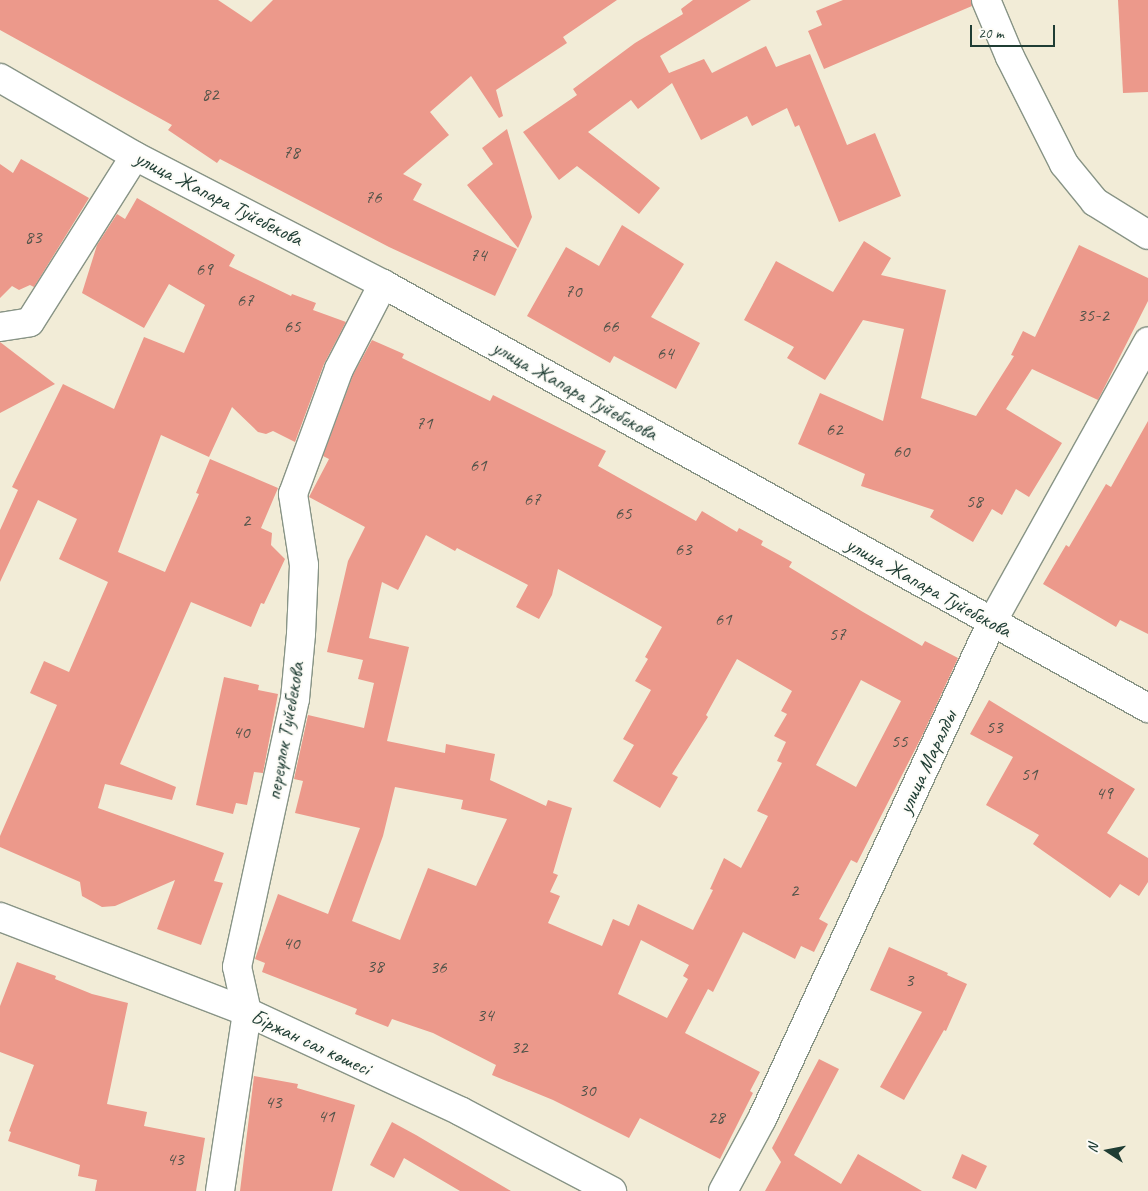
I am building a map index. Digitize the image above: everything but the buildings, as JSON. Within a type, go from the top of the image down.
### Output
[{"type":"street","points":[[986,0],[1010,57],[1064,164],[1095,202],[1148,235]]},
{"type":"street","name":"улица Жапара Туйебекова","points":[[0,78],[135,156],[383,284],[1148,708]]},
{"type":"street","points":[[0,327],[30,322],[135,156]]},
{"type":"street","name":"переулок Туйебекова","points":[[220,1191],[247,1012],[237,967],[295,699],[301,634],[304,565],[293,494],[340,369],[383,284]]},
{"type":"street","name":"улица Маралды","points":[[723,1191],[762,1119],[992,622],[1148,342]]},
{"type":"street","name":"Біржан сал көшесі","points":[[0,917],[247,1012],[460,1111],[612,1191]]}]
